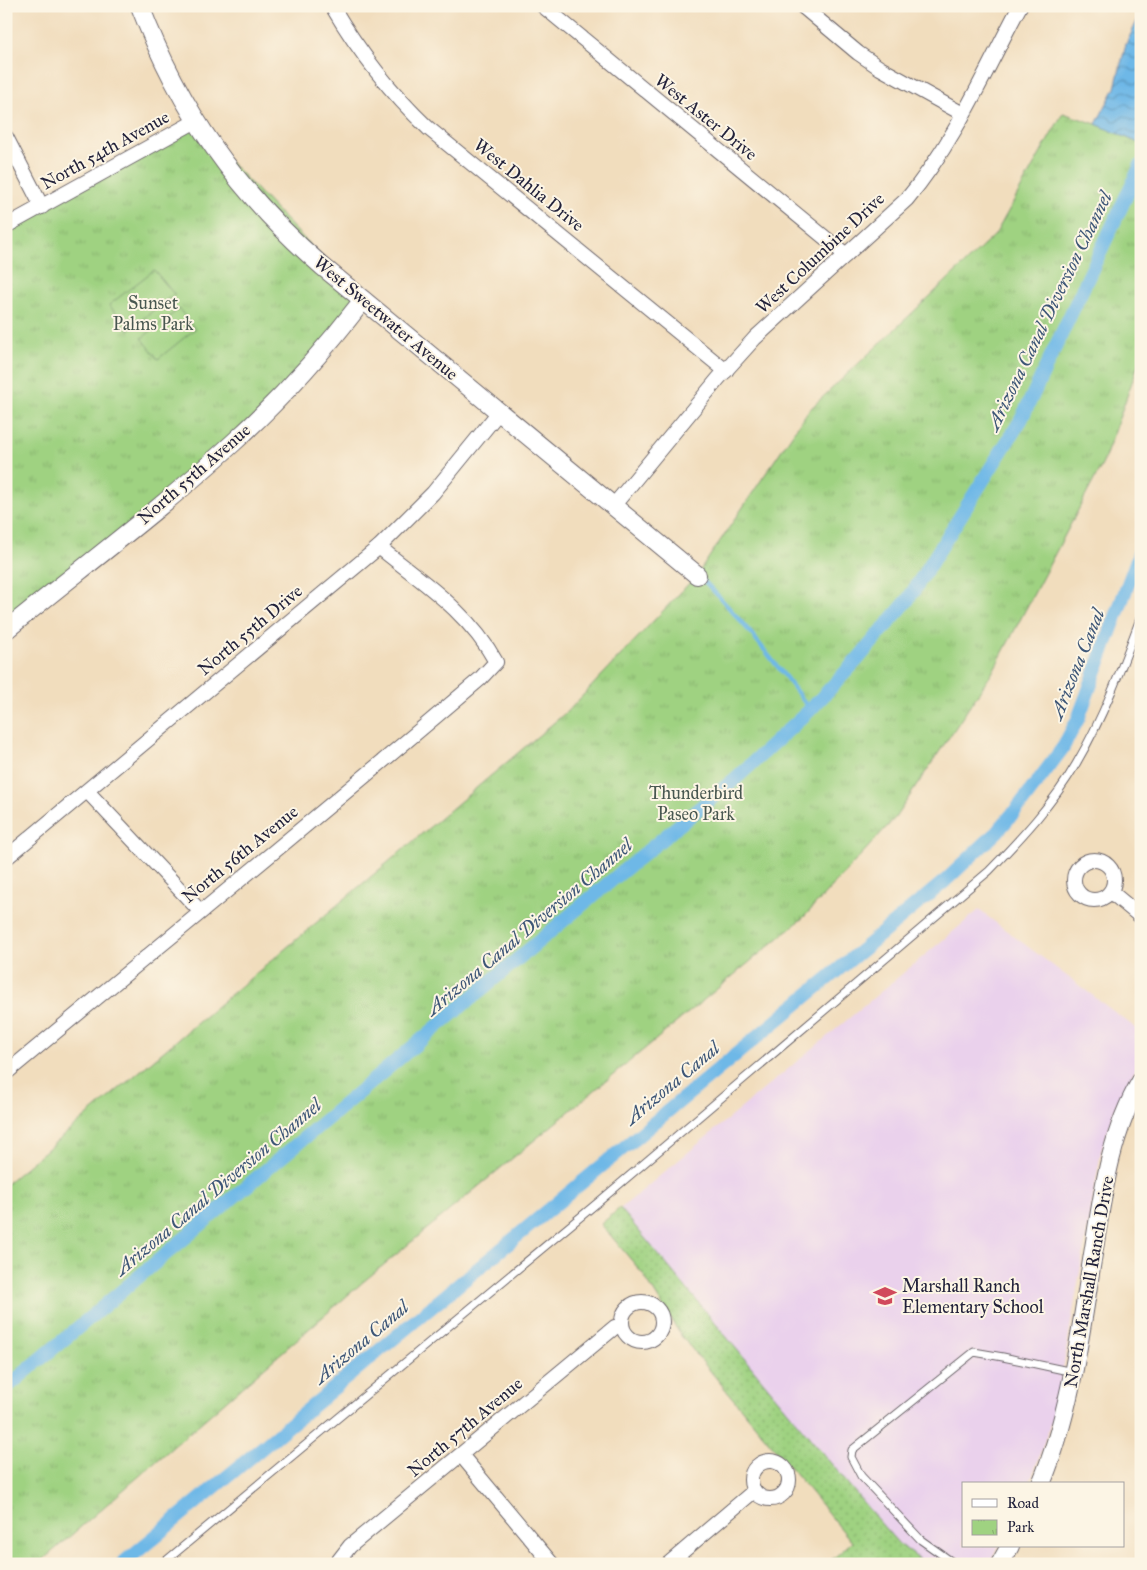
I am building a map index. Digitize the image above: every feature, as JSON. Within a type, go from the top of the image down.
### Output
[{"type":"street","name":"West Dahlia Drive","points":[[332,6],[372,68],[412,112],[436,134],[726,371]]},
{"type":"street","name":"West Aster Drive","points":[[543,6],[846,255]]},
{"type":"street","points":[[802,6],[858,53],[880,68],[963,114]]},
{"type":"street","name":"West Columbine Drive","points":[[614,505],[755,338],[920,184],[946,145],[1020,6]]},
{"type":"street","name":"West Sweetwater Avenue","points":[[145,8],[163,63],[196,121],[230,171],[275,222],[307,253],[363,300],[698,575]]},
{"type":"street","name":"North 54th Avenue","points":[[6,226],[196,121]]},
{"type":"street","points":[[6,137],[42,207]]},
{"type":"street","name":"North 55th Avenue","points":[[6,630],[159,506],[233,443],[321,352],[363,300]]},
{"type":"street","name":"North 55th Drive","points":[[6,858],[379,547],[433,493],[499,412]]},
{"type":"street","name":"North 56th Avenue","points":[[6,1073],[200,911],[364,778],[480,679],[496,662],[486,644],[461,614],[379,547]]},
{"type":"street","points":[[87,791],[200,911]]},
{"type":"street","points":[[1111,892],[1141,917]]},
{"type":"street","name":"North Marshall Ranch Drive","points":[[1042,1482],[1059,1432],[1073,1372],[1105,1180],[1122,1123],[1133,1094],[1141,1081]]},
{"type":"street","name":"North 57th Avenue","points":[[336,1564],[350,1546],[614,1327],[622,1325]]},
{"type":"street","points":[[461,1455],[552,1564]]},
{"type":"street","points":[[668,1564],[754,1491]]},
{"type":"street","points":[[1000,1564],[1009,1548]]},
{"type":"lane","points":[[162,1564],[617,1186],[989,871],[1023,836],[1050,802],[1076,764],[1119,676],[1141,616]]},
{"type":"lane","points":[[955,1564],[921,1540],[861,1476],[851,1457],[852,1450],[974,1352],[1073,1372]]},
{"type":"shaded area","name":"Marshall Ranch Elementary School","points":[[979,910],[1141,1032],[1141,1062],[1116,1105],[1101,1152],[1057,1403],[1030,1482],[962,1482],[962,1548],[998,1548],[990,1564],[926,1564],[899,1544],[620,1209]]},
{"type":"green space","name":"Thunderbird Paseo Park","points":[[1063,113],[1096,124],[1141,144],[1141,357],[1103,463],[992,673],[895,818],[804,917],[363,1282],[38,1564],[6,1564],[6,1184],[570,709],[697,575],[808,411],[995,235]]},
{"type":"green space","name":"Sunset Palms Park","points":[[196,121],[206,137],[363,300],[271,405],[6,630],[6,226]]},
{"type":"green space","points":[[154,270],[174,294],[129,330],[109,305]]},
{"type":"green space","points":[[179,309],[195,329],[158,359],[142,338]]},
{"type":"green space","points":[[620,1208],[877,1519],[899,1544],[926,1564],[827,1564],[852,1542],[682,1337],[643,1274],[601,1224]]},
{"type":"water","points":[[1141,13],[1141,144],[1096,124],[1115,88],[1126,44]]},
{"type":"waterway","name":"Arizona Canal Diversion Channel","points":[[6,1388],[735,779],[810,710],[857,660],[907,601],[1021,420],[1141,165]]},
{"type":"waterway","name":"Arizona Canal","points":[[122,1564],[945,881],[997,832],[1062,749],[1078,719],[1141,549]]},
{"type":"waterway","points":[[700,577],[758,641],[810,710]]},
{"type":"place","name":"Marshall Ranch Elementary School","points":[[885,1296]]}]
